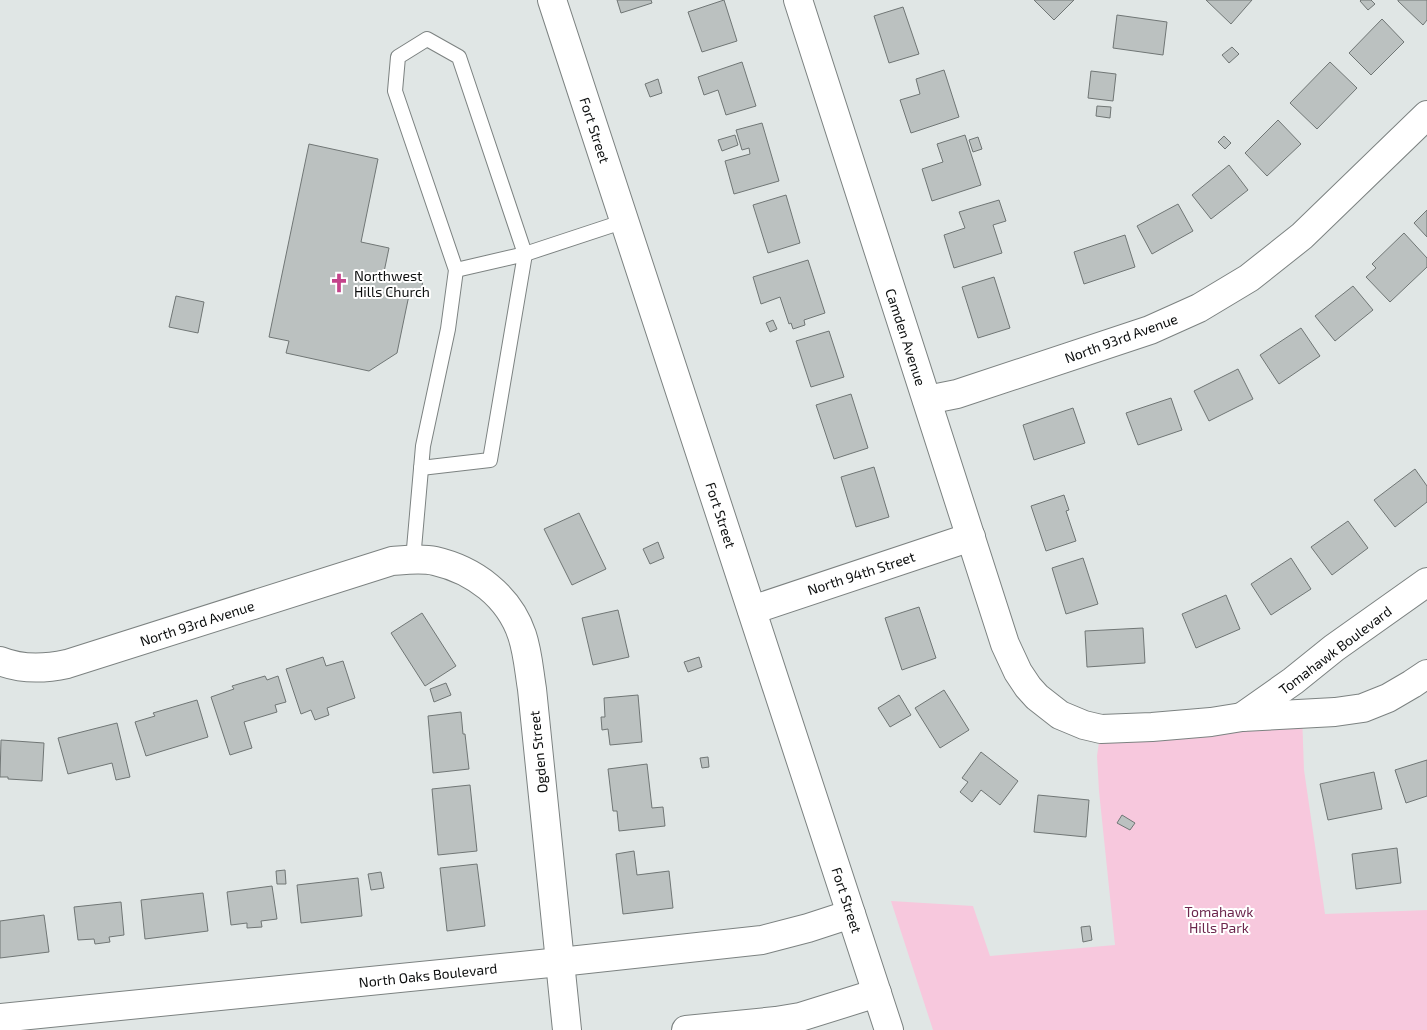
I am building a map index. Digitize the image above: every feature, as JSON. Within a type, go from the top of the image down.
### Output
[{"type":"street","name":"Fort Street","points":[[552,0],[889,1030]]},
{"type":"street","name":"Camden Avenue","points":[[798,0],[1005,644],[1018,672]]},
{"type":"street","name":"North 93rd Avenue","points":[[927,400],[956,394],[1150,330],[1199,308],[1249,278],[1302,236],[1427,115]]},
{"type":"street","name":"North 94th Street","points":[[752,610],[971,537]]},
{"type":"street","name":"North 93rd Avenue","points":[[0,662],[11,666],[29,668],[67,664],[403,560]]},
{"type":"street","name":"Ogden Street","points":[[403,560],[433,561],[455,567],[481,581],[505,604],[517,623],[522,636],[532,689],[566,1030]]},
{"type":"street","name":"Tomahawk Boulevard","points":[[1242,717],[1293,681],[1334,648],[1427,582]]},
{"type":"street","name":"Tomahawk Boulevard","points":[[1018,672],[1037,697],[1060,715],[1084,725],[1101,728],[1152,727],[1211,722],[1242,717],[1335,712],[1363,708],[1388,698],[1427,674]]},
{"type":"street","name":"North Oaks Boulevard","points":[[0,1018],[762,940],[852,914]]},
{"type":"street","points":[[686,1030],[776,1021],[800,1016],[877,993]]},
{"type":"lane","points":[[403,560],[421,468],[423,446],[448,329],[456,270],[395,91],[398,57],[427,39],[459,57],[525,254],[490,460],[421,468]]},
{"type":"lane","points":[[456,270],[525,254],[624,221]]},
{"type":"green space","name":"Tomahawk Hills Park","points":[[1302,714],[1304,770],[1325,914],[1427,910],[1427,1030],[933,1030],[891,901],[973,906],[990,956],[1115,945],[1099,791],[1097,756],[1101,729]]},
{"type":"building","points":[[617,0],[651,0],[652,3],[621,13]]},
{"type":"building","points":[[724,0],[737,41],[702,52],[688,12]]},
{"type":"building","points":[[1034,0],[1074,0],[1054,20]]},
{"type":"building","points":[[1206,0],[1252,0],[1231,24]]},
{"type":"building","points":[[1361,0],[1371,0],[1375,4],[1368,10]]},
{"type":"building","points":[[1427,0],[1427,20],[1423,25],[1398,1]]},
{"type":"building","points":[[903,7],[919,54],[889,63],[874,16]]},
{"type":"building","points":[[1117,15],[1167,22],[1163,55],[1113,48]]},
{"type":"building","points":[[1382,19],[1404,42],[1371,75],[1349,53]]},
{"type":"building","points":[[1232,47],[1239,54],[1229,63],[1222,55]]},
{"type":"building","points":[[742,62],[756,106],[726,115],[718,90],[704,95],[698,77]]},
{"type":"building","points":[[1330,62],[1357,88],[1317,129],[1290,103]]},
{"type":"building","points":[[944,70],[959,117],[911,133],[900,100],[920,94],[916,79]]},
{"type":"building","points":[[1091,71],[1116,74],[1113,101],[1088,98]]},
{"type":"building","points":[[658,79],[662,93],[650,97],[645,84]]},
{"type":"building","points":[[1097,106],[1111,107],[1110,118],[1096,116]]},
{"type":"building","points":[[1278,120],[1301,144],[1267,176],[1245,153]]},
{"type":"building","points":[[762,123],[779,181],[734,194],[725,161],[750,154],[749,148],[742,150],[736,130]]},
{"type":"building","points":[[735,135],[738,145],[722,151],[718,140]]},
{"type":"building","points":[[965,135],[981,185],[932,201],[922,169],[943,162],[937,144]]},
{"type":"building","points":[[1224,136],[1231,143],[1225,149],[1218,142]]},
{"type":"building","points":[[978,137],[982,149],[973,152],[969,140]]},
{"type":"building","points":[[309,144],[378,159],[361,242],[389,248],[384,272],[423,280],[420,297],[409,295],[397,353],[369,371],[286,353],[289,341],[269,337]]},
{"type":"building","points":[[1229,165],[1248,190],[1211,219],[1192,195]]},
{"type":"building","points":[[786,195],[800,243],[768,253],[753,205]]},
{"type":"building","points":[[999,200],[1006,221],[993,225],[1002,253],[954,268],[944,235],[965,228],[959,212]]},
{"type":"building","points":[[1178,204],[1193,231],[1152,254],[1137,226]]},
{"type":"building","points":[[1427,210],[1427,237],[1414,223]]},
{"type":"building","points":[[1404,233],[1427,258],[1427,267],[1390,302],[1366,277],[1376,268],[1372,264]]},
{"type":"building","points":[[1125,235],[1135,267],[1084,284],[1074,252]]},
{"type":"building","points":[[808,260],[825,313],[804,320],[805,325],[793,329],[791,323],[789,324],[780,297],[761,304],[753,277]]},
{"type":"building","points":[[994,277],[1010,328],[978,338],[962,287]]},
{"type":"building","points":[[1353,286],[1373,310],[1335,341],[1315,316]]},
{"type":"building","points":[[176,296],[204,302],[198,333],[169,327]]},
{"type":"building","points":[[773,320],[777,329],[770,332],[766,323]]},
{"type":"building","points":[[1301,328],[1320,356],[1279,384],[1260,355]]},
{"type":"building","points":[[829,331],[844,377],[811,387],[796,341]]},
{"type":"building","points":[[1238,369],[1253,399],[1209,421],[1194,391]]},
{"type":"building","points":[[851,394],[868,448],[834,459],[816,405]]},
{"type":"building","points":[[1171,398],[1182,430],[1138,445],[1126,413]]},
{"type":"building","points":[[1073,408],[1085,443],[1034,460],[1023,425]]},
{"type":"building","points":[[874,467],[889,517],[856,527],[841,477]]},
{"type":"building","points":[[1415,469],[1427,486],[1427,502],[1395,527],[1374,500]]},
{"type":"building","points":[[1064,495],[1069,510],[1066,511],[1076,541],[1046,551],[1031,506]]},
{"type":"building","points":[[579,513],[606,569],[572,585],[544,529]]},
{"type":"building","points":[[1348,521],[1368,548],[1332,575],[1311,547]]},
{"type":"building","points":[[658,542],[664,558],[650,564],[643,549]]},
{"type":"building","points":[[1083,558],[1098,604],[1066,614],[1052,568]]},
{"type":"building","points":[[1291,558],[1311,589],[1271,615],[1251,584]]},
{"type":"building","points":[[1226,595],[1240,629],[1196,648],[1182,614]]},
{"type":"building","points":[[919,607],[936,658],[902,670],[885,618]]},
{"type":"building","points":[[618,610],[629,657],[593,665],[582,618]]},
{"type":"building","points":[[422,613],[456,666],[425,686],[391,633]]},
{"type":"building","points":[[1143,628],[1145,663],[1087,667],[1085,631]]},
{"type":"building","points":[[323,657],[326,666],[343,661],[355,698],[327,708],[329,715],[315,720],[311,710],[301,714],[286,669]]},
{"type":"building","points":[[699,657],[702,667],[688,672],[684,662]]},
{"type":"building","points":[[265,676],[267,680],[278,676],[286,702],[275,705],[277,712],[244,722],[252,748],[230,755],[211,697],[234,689],[232,686]]},
{"type":"building","points":[[446,683],[451,695],[434,702],[430,689]]},
{"type":"building","points":[[944,690],[969,730],[940,748],[915,708]]},
{"type":"building","points":[[638,695],[642,742],[610,745],[608,729],[602,730],[601,717],[605,717],[604,698]]},
{"type":"building","points":[[899,695],[911,715],[890,727],[878,708]]},
{"type":"building","points":[[197,700],[208,737],[146,756],[135,722],[155,716],[153,713]]},
{"type":"building","points":[[461,712],[469,769],[433,773],[428,716]]},
{"type":"building","points":[[117,723],[130,777],[116,780],[112,763],[68,774],[58,738]]},
{"type":"building","points":[[1,740],[44,743],[42,781],[0,777]]},
{"type":"building","points":[[981,752],[1018,781],[1000,805],[981,790],[972,802],[960,792],[968,782],[962,778]]},
{"type":"building","points":[[708,757],[709,767],[702,768],[700,758]]},
{"type":"building","points":[[1427,760],[1427,796],[1406,803],[1395,770]]},
{"type":"building","points":[[647,764],[652,808],[663,807],[665,826],[619,831],[617,811],[613,811],[608,769]]},
{"type":"building","points":[[1374,772],[1382,809],[1328,820],[1320,784]]},
{"type":"building","points":[[470,785],[477,851],[438,855],[432,789]]},
{"type":"building","points":[[1038,795],[1089,800],[1086,837],[1034,832]]},
{"type":"building","points":[[1122,815],[1135,823],[1130,830],[1117,823]]},
{"type":"building","points":[[1397,848],[1401,883],[1356,889],[1352,854]]},
{"type":"building","points":[[634,851],[637,875],[669,871],[673,908],[623,914],[616,854]]},
{"type":"building","points":[[477,864],[485,926],[447,931],[440,868]]},
{"type":"building","points":[[285,870],[286,884],[277,884],[276,871]]},
{"type":"building","points":[[381,872],[384,888],[371,890],[368,874]]},
{"type":"building","points":[[358,878],[362,916],[301,923],[297,885]]},
{"type":"building","points":[[272,886],[277,919],[261,921],[262,927],[247,928],[247,923],[231,925],[227,892]]},
{"type":"building","points":[[203,893],[208,931],[145,939],[141,900]]},
{"type":"building","points":[[121,902],[124,935],[109,937],[110,942],[95,944],[94,939],[78,940],[74,907]]},
{"type":"building","points":[[44,915],[49,952],[0,958],[0,921]]},
{"type":"building","points":[[1090,926],[1092,940],[1083,942],[1081,927]]},
{"type":"place","name":"Northwest Hills Church","points":[[339,283]]}]
